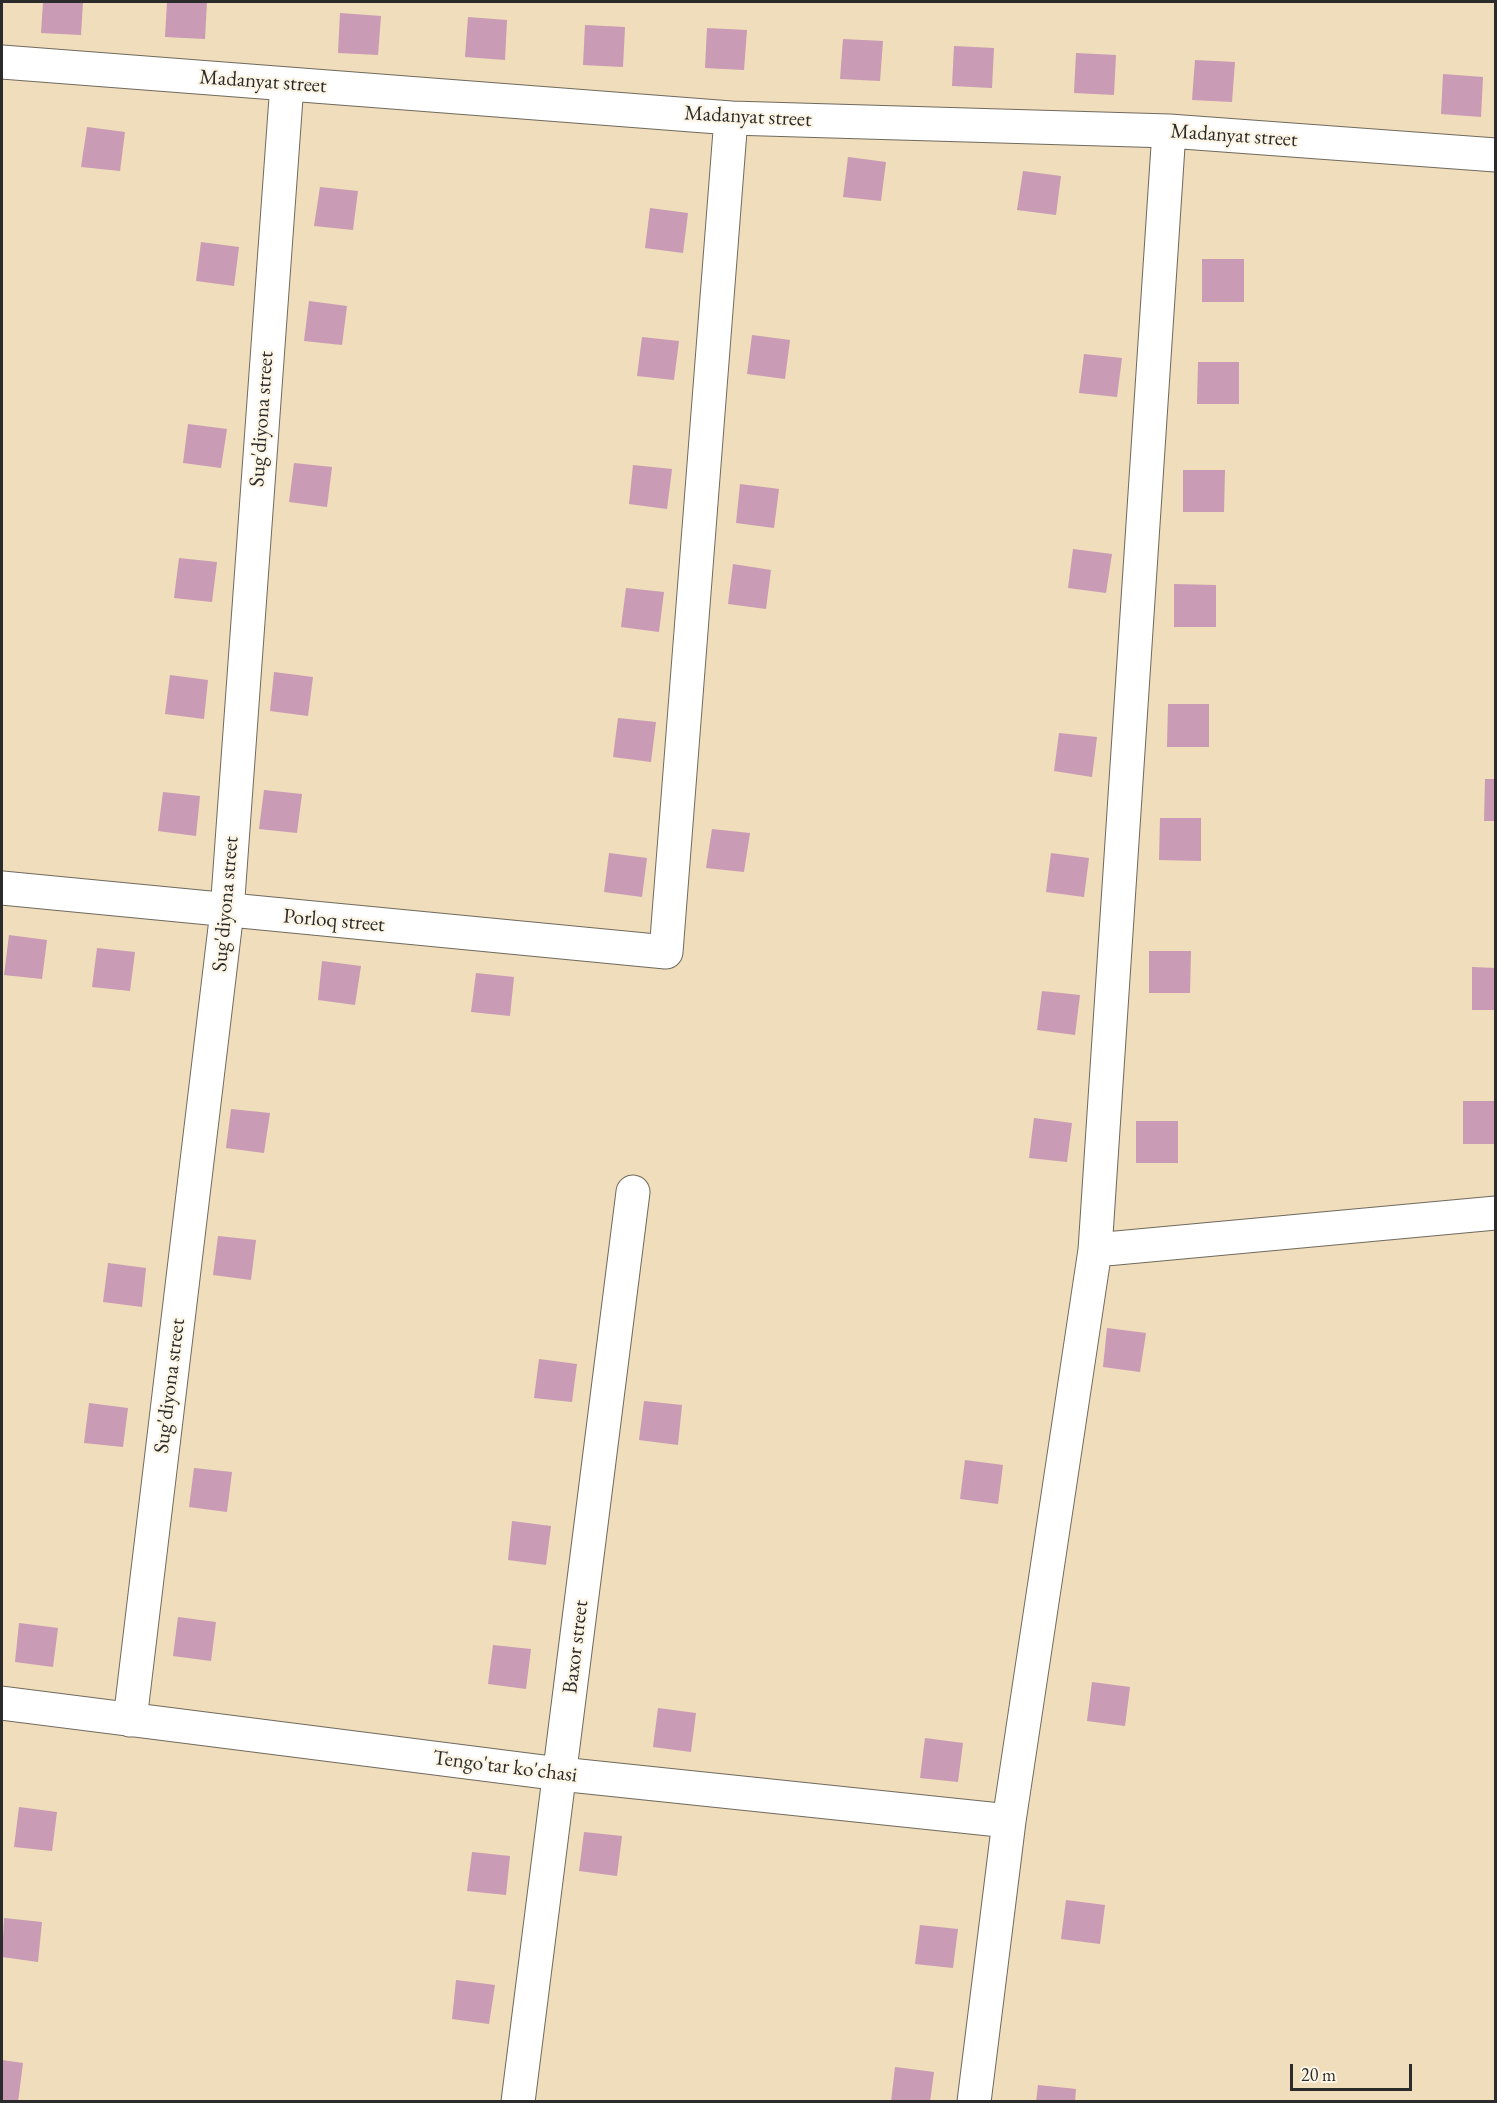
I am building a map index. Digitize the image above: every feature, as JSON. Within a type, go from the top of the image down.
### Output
[{"type":"street","name":"Madanyat street","points":[[2,62],[731,118],[1169,131],[1496,155]]},
{"type":"street","name":"Sug'diyona street","points":[[130,1720],[227,911],[287,84]]},
{"type":"street","name":"Porloq street","points":[[2,888],[666,952],[731,118]]},
{"type":"street","points":[[974,2102],[1009,1821],[1095,1250],[1169,131]]},
{"type":"street","name":"Baxor street","points":[[518,2102],[633,1192]]},
{"type":"street","points":[[1095,1250],[1496,1213]]},
{"type":"street","name":"Tengo'tar ko'chasi","points":[[2,1710],[130,1720],[560,1774],[1009,1821]]},
{"type":"building","points":[[43,2],[83,2],[81,35],[41,33]]},
{"type":"building","points":[[167,2],[207,2],[205,39],[165,37]]},
{"type":"building","points":[[340,13],[381,16],[378,55],[338,53]]},
{"type":"building","points":[[468,17],[507,20],[505,60],[465,57]]},
{"type":"building","points":[[585,25],[625,27],[623,67],[583,65]]},
{"type":"building","points":[[707,28],[747,30],[744,70],[705,68]]},
{"type":"building","points":[[843,39],[883,41],[880,81],[840,79]]},
{"type":"building","points":[[954,46],[994,48],[992,88],[952,86]]},
{"type":"building","points":[[1076,53],[1116,55],[1114,95],[1074,93]]},
{"type":"building","points":[[1195,60],[1235,62],[1232,102],[1192,100]]},
{"type":"building","points":[[1443,74],[1483,77],[1481,117],[1441,114]]},
{"type":"building","points":[[87,127],[125,132],[120,171],[81,167]]},
{"type":"building","points":[[848,157],[886,162],[881,201],[843,197]]},
{"type":"building","points":[[1023,171],[1061,176],[1056,215],[1017,210]]},
{"type":"building","points":[[320,187],[358,191],[353,230],[314,226]]},
{"type":"building","points":[[650,208],[688,213],[683,253],[645,248]]},
{"type":"building","points":[[201,242],[239,247],[234,286],[196,281]]},
{"type":"building","points":[[1202,259],[1244,259],[1244,302],[1202,302]]},
{"type":"building","points":[[309,301],[347,306],[342,345],[304,341]]},
{"type":"building","points":[[752,335],[790,340],[785,379],[747,374]]},
{"type":"building","points":[[642,337],[679,341],[674,380],[637,376]]},
{"type":"building","points":[[1084,354],[1122,358],[1117,397],[1079,393]]},
{"type":"building","points":[[1198,362],[1239,362],[1239,404],[1197,404]]},
{"type":"building","points":[[188,424],[227,429],[221,468],[183,463]]},
{"type":"building","points":[[294,463],[332,467],[327,507],[289,502]]},
{"type":"building","points":[[633,465],[672,469],[667,509],[629,504]]},
{"type":"building","points":[[1183,470],[1225,470],[1224,512],[1183,512]]},
{"type":"building","points":[[740,484],[779,489],[774,528],[736,523]]},
{"type":"building","points":[[1073,549],[1112,554],[1106,593],[1068,588]]},
{"type":"building","points":[[179,558],[217,562],[212,602],[174,598]]},
{"type":"building","points":[[733,564],[771,570],[766,609],[728,604]]},
{"type":"building","points":[[1174,584],[1216,585],[1216,627],[1174,627]]},
{"type":"building","points":[[626,588],[664,592],[659,632],[621,627]]},
{"type":"building","points":[[274,672],[313,677],[308,716],[270,711]]},
{"type":"building","points":[[170,675],[208,680],[204,719],[165,714]]},
{"type":"building","points":[[1168,704],[1209,704],[1209,747],[1167,747]]},
{"type":"building","points":[[618,718],[656,722],[651,762],[613,757]]},
{"type":"building","points":[[1059,733],[1097,737],[1092,777],[1054,771]]},
{"type":"building","points":[[1485,779],[1496,779],[1496,821],[1484,821]]},
{"type":"building","points":[[264,790],[302,794],[297,833],[259,829]]},
{"type":"building","points":[[163,792],[200,796],[196,836],[158,831]]},
{"type":"building","points":[[1160,818],[1201,818],[1201,861],[1159,860]]},
{"type":"building","points":[[712,829],[750,833],[744,872],[706,868]]},
{"type":"building","points":[[609,853],[647,858],[642,897],[604,892]]},
{"type":"building","points":[[1051,853],[1089,858],[1084,897],[1046,892]]},
{"type":"building","points":[[9,935],[47,940],[42,979],[4,975]]},
{"type":"building","points":[[97,948],[135,952],[130,991],[92,987]]},
{"type":"building","points":[[1149,951],[1191,951],[1190,993],[1149,993]]},
{"type":"building","points":[[322,961],[361,966],[355,1005],[318,1000]]},
{"type":"building","points":[[1472,967],[1496,968],[1496,1010],[1472,1010]]},
{"type":"building","points":[[476,973],[514,977],[510,1016],[471,1012]]},
{"type":"building","points":[[1042,991],[1080,995],[1075,1035],[1037,1030]]},
{"type":"building","points":[[1463,1101],[1496,1101],[1496,1144],[1463,1144]]},
{"type":"building","points":[[231,1109],[270,1113],[264,1153],[226,1148]]},
{"type":"building","points":[[1034,1118],[1072,1123],[1067,1162],[1029,1158]]},
{"type":"building","points":[[1136,1121],[1178,1121],[1178,1163],[1136,1163]]},
{"type":"building","points":[[218,1236],[256,1240],[251,1280],[213,1275]]},
{"type":"building","points":[[108,1263],[146,1268],[142,1307],[103,1302]]},
{"type":"building","points":[[1107,1328],[1146,1333],[1140,1372],[1103,1367]]},
{"type":"building","points":[[539,1359],[577,1364],[572,1402],[534,1398]]},
{"type":"building","points":[[644,1401],[682,1405],[678,1445],[639,1440]]},
{"type":"building","points":[[89,1403],[128,1408],[123,1447],[84,1443]]},
{"type":"building","points":[[965,1460],[1003,1465],[998,1504],[960,1499]]},
{"type":"building","points":[[194,1468],[232,1472],[227,1512],[189,1507]]},
{"type":"building","points":[[512,1521],[551,1526],[546,1565],[508,1560]]},
{"type":"building","points":[[178,1617],[216,1622],[211,1661],[173,1656]]},
{"type":"building","points":[[19,1623],[58,1628],[53,1667],[15,1662]]},
{"type":"building","points":[[493,1645],[531,1649],[526,1689],[488,1684]]},
{"type":"building","points":[[1092,1682],[1130,1687],[1125,1726],[1087,1721]]},
{"type":"building","points":[[658,1708],[696,1713],[691,1752],[653,1747]]},
{"type":"building","points":[[925,1738],[963,1743],[958,1782],[920,1778]]},
{"type":"building","points":[[19,1807],[57,1812],[52,1851],[14,1847]]},
{"type":"building","points":[[584,1832],[622,1836],[617,1876],[579,1871]]},
{"type":"building","points":[[472,1852],[510,1856],[506,1895],[467,1891]]},
{"type":"building","points":[[1066,1900],[1105,1905],[1100,1944],[1061,1939]]},
{"type":"building","points":[[4,1918],[42,1922],[38,1962],[2,1957]]},
{"type":"building","points":[[920,1925],[958,1929],[953,1968],[915,1964]]},
{"type":"building","points":[[456,1980],[495,1985],[489,2024],[452,2019]]},
{"type":"building","points":[[2,2060],[23,2063],[18,2102],[2,2100]]},
{"type":"building","points":[[895,2067],[934,2072],[930,2102],[891,2102]]},
{"type":"building","points":[[1038,2085],[1076,2089],[1075,2102],[1036,2102]]}]
